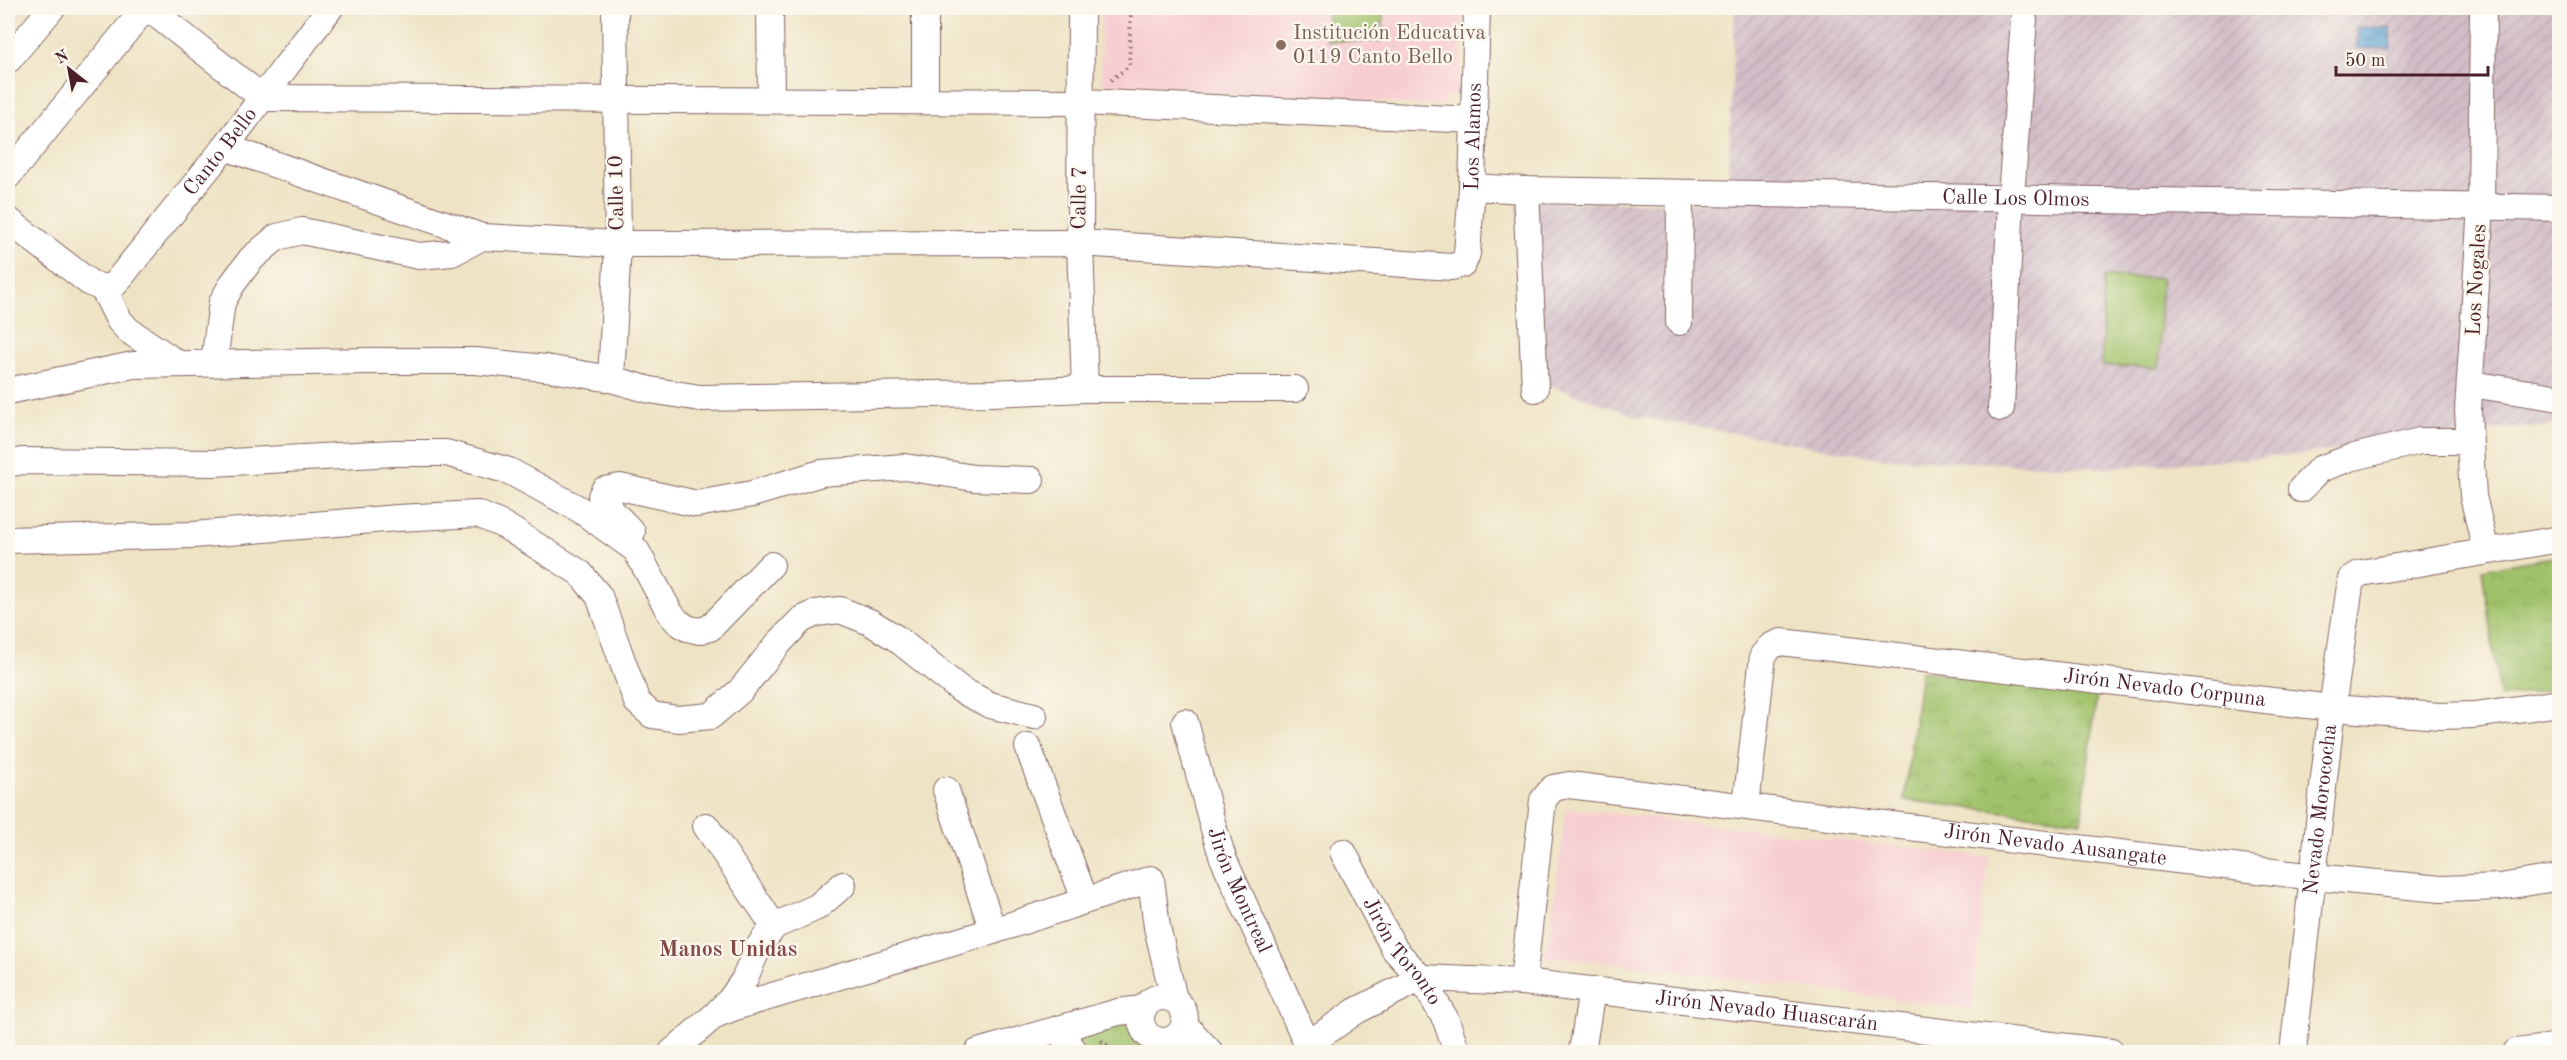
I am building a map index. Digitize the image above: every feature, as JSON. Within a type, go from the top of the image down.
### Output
[{"type":"street","points":[[8,60],[52,8]]},
{"type":"street","points":[[8,176],[147,8],[263,98],[1082,102],[1474,120]]},
{"type":"street","name":"Canto Bello","points":[[103,288],[114,285],[225,147],[330,8]]},
{"type":"street","name":"Calle 10","points":[[611,379],[618,244],[615,8]]},
{"type":"street","points":[[770,8],[771,100]]},
{"type":"street","points":[[925,8],[925,100]]},
{"type":"street","name":"Calle 7","points":[[1081,8],[1080,243],[1085,389]]},
{"type":"street","name":"Los Alamos","points":[[1080,243],[1452,267],[1463,264],[1467,254],[1472,187],[1477,8]]},
{"type":"street","name":"Los Nogales","points":[[2483,8],[2481,206],[2469,441],[2473,496],[2487,550]]},
{"type":"street","points":[[2001,408],[2011,198],[2024,19]]},
{"type":"street","points":[[225,147],[482,237],[522,241],[618,244],[1080,243]]},
{"type":"street","name":"Calle Los Olmos","points":[[1472,187],[1680,193],[2559,208]]},
{"type":"street","points":[[1526,190],[1535,389]]},
{"type":"street","points":[[1679,322],[1680,193]]},
{"type":"street","points":[[8,220],[90,284],[103,288],[119,320],[128,330],[177,363]]},
{"type":"street","points":[[214,362],[222,302],[232,283],[251,259],[277,237],[302,231],[419,256],[452,253],[482,237]]},
{"type":"street","points":[[8,391],[133,365],[214,362],[475,362],[546,368],[700,398],[992,393],[1085,389],[1295,389]]},
{"type":"street","points":[[2471,384],[2559,398]]},
{"type":"street","points":[[2301,489],[2320,469],[2349,458],[2420,441],[2469,441]]},
{"type":"street","points":[[8,464],[22,461],[213,463],[393,453],[446,453],[509,471],[579,509],[636,550]]},
{"type":"street","points":[[771,565],[710,628],[699,631],[687,628],[670,613],[636,550],[632,532],[603,502],[601,496],[604,490],[620,487],[697,504],[752,494],[780,483],[821,472],[905,466],[974,478],[1031,480]]},
{"type":"street","points":[[8,540],[193,535],[398,518],[478,514],[505,526],[580,573],[599,596],[637,702],[652,716],[678,719],[711,716],[740,691],[778,644],[801,620],[816,613],[840,610],[870,622],[896,638],[961,690],[990,705],[1034,716]]},
{"type":"street","points":[[2487,550],[2559,539]]},
{"type":"street","name":"Nevado Morococha","points":[[2293,1053],[2348,587],[2353,577],[2361,573],[2487,550]]},
{"type":"street","name":"Jirón Nevado Corpuna","points":[[1746,806],[1763,655],[1771,646],[1781,642],[2332,708],[2440,716],[2475,715],[2559,703]]},
{"type":"street","name":"Jirón Montreal","points":[[1185,722],[1223,858],[1309,1049]]},
{"type":"street","points":[[1028,747],[1085,900]]},
{"type":"street","name":"Jirón Nevado Ausangate","points":[[1523,982],[1543,800],[1553,788],[1569,785],[2314,877],[2441,889],[2500,887],[2559,877]]},
{"type":"street","points":[[946,790],[993,931]]},
{"type":"street","points":[[706,826],[774,926]]},
{"type":"street","name":"Jirón Toronto","points":[[1343,852],[1395,950],[1421,978],[1446,1020],[1457,1053]]},
{"type":"street","points":[[715,1015],[993,931],[1151,879],[1157,927],[1174,999],[1183,1010],[1182,1031],[1172,1039],[1159,1041],[1143,1030],[1141,1023],[1135,1018],[1118,1012],[978,1053]]},
{"type":"street","points":[[672,1053],[731,999],[744,980],[758,948],[774,926],[817,907],[843,885]]},
{"type":"street","points":[[1309,1049],[1356,1011],[1421,978]]},
{"type":"street","name":"Jirón Nevado Huascarán","points":[[1421,978],[1523,982],[2111,1053]]},
{"type":"street","points":[[1582,1053],[1592,990]]},
{"type":"street","points":[[1135,1018],[1152,999],[1160,997],[1174,999]]},
{"type":"street","points":[[1184,1024],[1210,1053]]},
{"type":"street","points":[[1058,1029],[1075,1053]]},
{"type":"street","points":[[2516,1053],[2559,1046]]},
{"type":"path","points":[[1105,84],[1129,66],[1131,8]]},
{"type":"path","points":[[1135,1018],[1144,1048],[1155,1053]]},
{"type":"path","points":[[1095,1036],[1118,1053]]},
{"type":"shaded area","name":"Institución Educativa 0119 Canto Bello","points":[[1100,8],[1462,8],[1460,92],[1444,99],[1443,106],[1109,86],[1102,82]]},
{"type":"shaded area","points":[[1735,8],[2559,8],[2559,426],[2501,429],[2286,456],[2101,468],[1882,458],[1638,417],[1521,375],[1517,201],[1727,203]]},
{"type":"shaded area","points":[[1566,808],[1989,857],[1971,1009],[1561,957],[1540,959],[1550,939]]},
{"type":"green space","points":[[1327,8],[1383,8],[1383,41],[1327,41]]},
{"type":"green space","points":[[2104,277],[2161,278],[2159,368],[2102,366]]},
{"type":"green space","points":[[2559,556],[2559,688],[2500,698],[2482,569]]},
{"type":"green space","points":[[1921,671],[2097,692],[2081,821],[1904,800]]},
{"type":"green space","points":[[1129,1023],[1155,1050],[1168,1050],[1190,1041],[1200,1052],[1084,1052],[1071,1035]]},
{"type":"water","points":[[2357,27],[2391,28],[2391,49],[2357,48]]},
{"type":"place","name":"Institución Educativa 0119 Canto Bello","points":[[1281,45]]},
{"type":"district","name":"Manos Unidas","points":[[728,950]]}]
